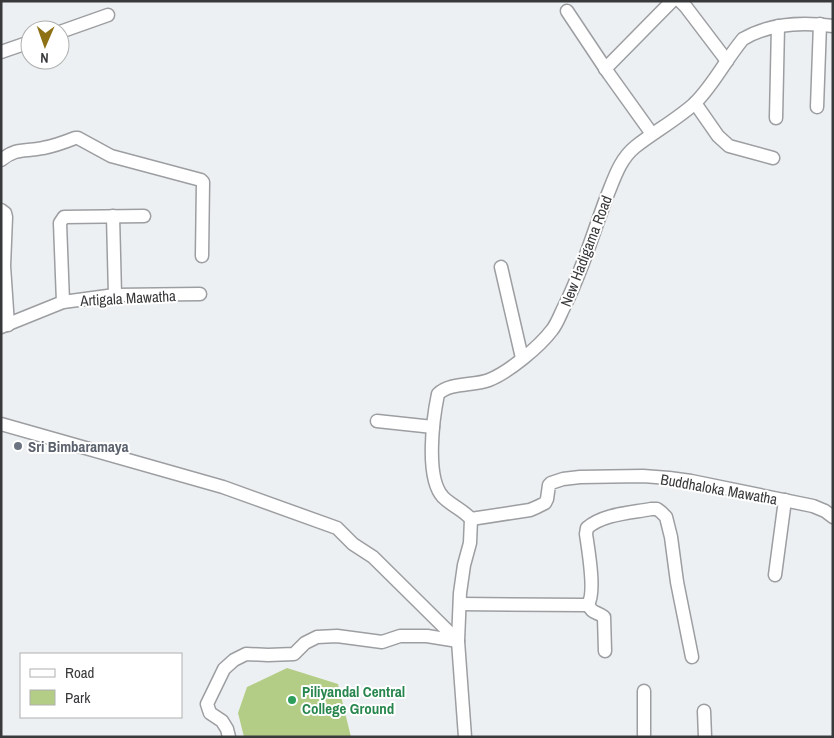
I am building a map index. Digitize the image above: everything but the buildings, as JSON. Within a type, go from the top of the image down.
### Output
[{"type":"street","points":[[605,69],[672,1]]},
{"type":"street","points":[[680,1],[727,61]]},
{"type":"street","points":[[567,11],[605,69],[652,134]]},
{"type":"street","points":[[70,28],[108,15]]},
{"type":"street","points":[[817,107],[826,25]]},
{"type":"street","name":"New Hadigama Road","points":[[471,519],[464,511],[443,497],[434,480],[432,444],[438,394],[446,388],[490,380],[536,347],[554,328],[573,288],[618,170],[629,152],[695,103],[743,39],[751,34],[778,26],[826,25]]},
{"type":"street","points":[[776,118],[778,26]]},
{"type":"street","points":[[1,52],[20,45]]},
{"type":"street","points":[[695,103],[718,136],[729,146],[773,158]]},
{"type":"street","points":[[1,160],[14,152],[43,148],[78,138],[111,156],[200,180],[203,182],[202,256]]},
{"type":"street","points":[[1,210],[5,213],[6,217],[4,266],[5,326]]},
{"type":"street","points":[[113,216],[115,295]]},
{"type":"street","points":[[63,302],[60,223],[64,217],[144,216]]},
{"type":"street","points":[[501,267],[522,358]]},
{"type":"street","name":"Artigala Mawatha","points":[[5,326],[63,302],[115,295],[200,294]]},
{"type":"street","points":[[377,421],[433,427]]},
{"type":"street","points":[[1,424],[223,487],[337,528],[353,544],[373,557],[458,641]]},
{"type":"street","name":"Buddhaloka Mawatha","points":[[471,519],[537,508],[545,503],[551,483],[563,479],[643,476],[691,481],[786,500],[813,506],[833,517]]},
{"type":"street","points":[[775,575],[786,500]]},
{"type":"street","points":[[588,604],[592,597],[587,528],[597,521],[618,515],[656,509],[666,517],[670,532],[677,582],[692,656]]},
{"type":"street","points":[[465,737],[458,641],[464,565],[470,543],[471,519]]},
{"type":"street","points":[[460,604],[588,604]]},
{"type":"street","points":[[588,604],[590,609],[604,617],[604,650]]},
{"type":"street","points":[[229,737],[222,721],[210,713],[207,704],[224,669],[234,660],[246,654],[294,654],[305,643],[317,636],[337,636],[382,642],[400,636],[427,636],[458,641]]},
{"type":"street","points":[[644,691],[644,737]]},
{"type":"street","points":[[704,711],[705,737]]},
{"type":"green space","name":"Piliyandal Central College Ground","points":[[287,668],[338,684],[351,737],[244,737],[238,713],[247,687]]},
{"type":"place","name":"Sri Bimbaramaya","points":[[18,446]]},
{"type":"place","name":"Piliyandal Central College Ground","points":[[292,700]]}]
